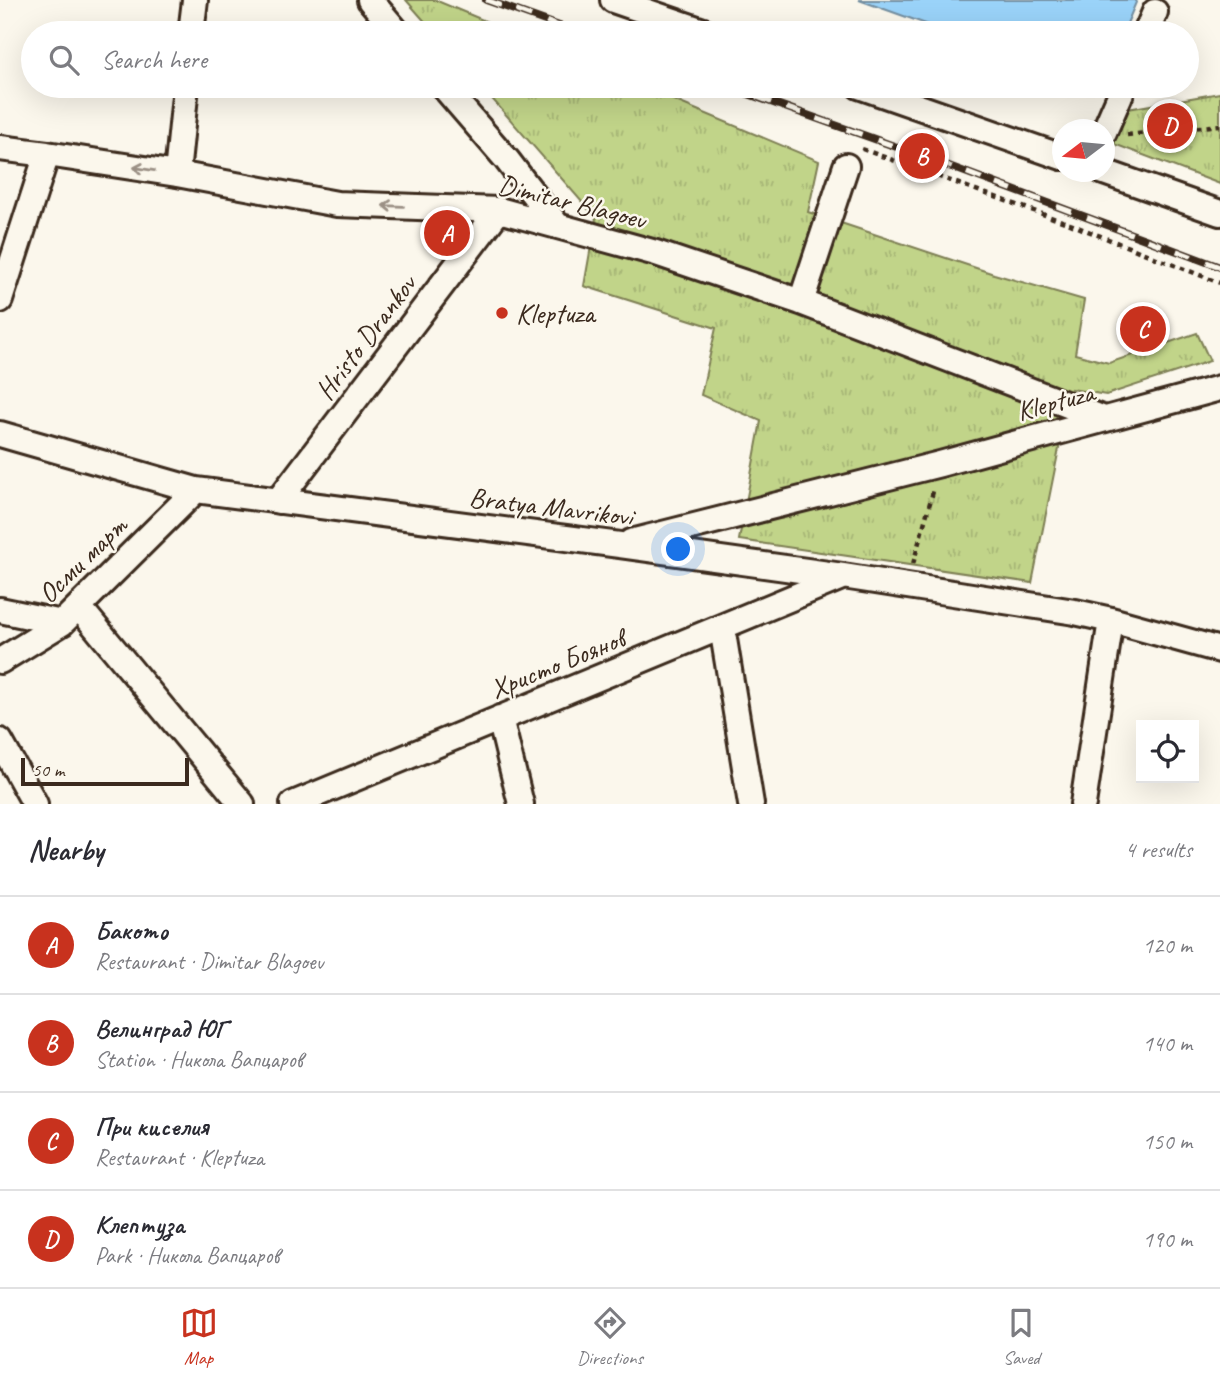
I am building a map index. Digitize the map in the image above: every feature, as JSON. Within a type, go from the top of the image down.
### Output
[{"type":"street","points":[[192,21],[195,0]]},
{"type":"street","points":[[370,0],[388,21]]},
{"type":"street","points":[[613,0],[674,21]]},
{"type":"street","points":[[177,174],[185,98]]},
{"type":"street","points":[[453,98],[507,160],[557,225]]},
{"type":"street","points":[[893,98],[1052,154]]},
{"type":"street","points":[[1115,119],[1121,98]]},
{"type":"street","name":"Dimitar Blagoev","points":[[0,148],[177,174],[337,204],[499,210],[656,253],[801,302],[1104,419]]},
{"type":"street","points":[[0,300],[47,154]]},
{"type":"street","points":[[801,302],[846,166]]},
{"type":"street","points":[[1115,176],[1220,213]]},
{"type":"street","name":"Hristo Drankov","points":[[278,501],[499,210]]},
{"type":"street","name":"Kleptuza","points":[[620,545],[940,464],[1220,388]]},
{"type":"street","name":"Bratya Mavrikovi","points":[[0,434],[196,490],[620,545],[1075,612],[1220,650]]},
{"type":"street","name":"Осми март","points":[[0,661],[71,615],[196,490]]},
{"type":"street","name":"Христо Боянов","points":[[293,804],[843,576]]},
{"type":"street","points":[[0,610],[71,615],[242,804]]},
{"type":"street","points":[[1083,804],[1111,620]]},
{"type":"street","points":[[722,627],[751,804]]},
{"type":"street","points":[[500,719],[522,804]]},
{"type":"street","points":[[0,741],[35,804]]},
{"type":"path","points":[[1115,134],[1220,125]]},
{"type":"path","points":[[846,166],[852,145],[1070,224],[1220,283]]},
{"type":"path","points":[[907,586],[940,464]]},
{"type":"green space","points":[[406,0],[435,0],[485,21],[424,21]]},
{"type":"green space","points":[[1220,93],[1220,184],[1115,144],[1128,109]]},
{"type":"green space","points":[[491,98],[669,98],[819,161],[808,212],[994,274],[1084,300],[1075,354],[1109,363],[1197,333],[1210,361],[1106,395],[1071,389],[1032,583],[739,540],[761,421],[701,395],[716,328],[584,286],[596,218]]},
{"type":"water","points":[[859,0],[1137,0],[1128,21],[918,21]]},
{"type":"railway","points":[[486,0],[545,21]]},
{"type":"railway","points":[[760,98],[1220,267]]},
{"type":"place","name":"Клептуза","points":[[1170,126]]},
{"type":"place","name":"Велинград ЮГ","points":[[922,156]]},
{"type":"place","name":"Бакото","points":[[447,233]]},
{"type":"place","name":"Kleptuza","points":[[502,313]]},
{"type":"place","name":"При киселия","points":[[1143,329]]}]
